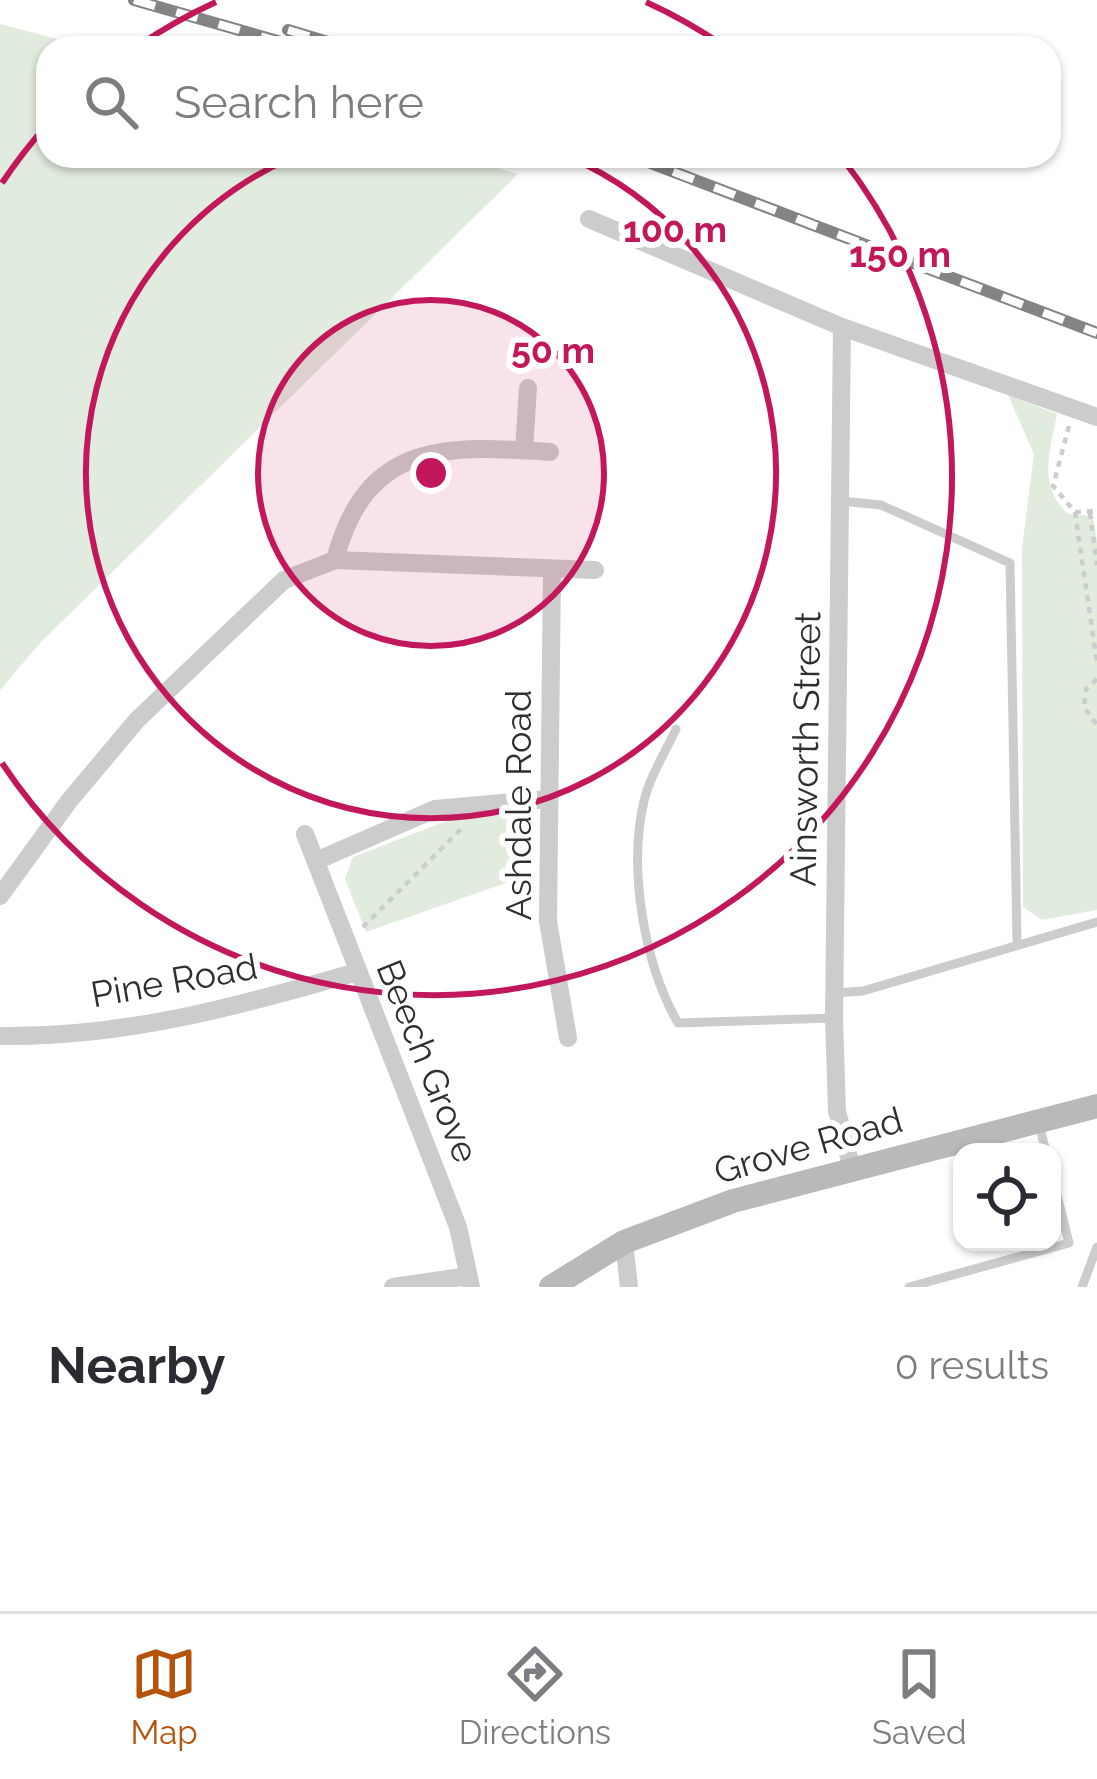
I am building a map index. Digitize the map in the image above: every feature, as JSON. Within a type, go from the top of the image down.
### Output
[{"type":"street","points":[[589,219],[842,327],[1097,417]]},
{"type":"street","name":"Ainsworth Street","points":[[842,327],[834,1018],[837,1112],[853,1169]]},
{"type":"street","points":[[524,450],[529,388]]},
{"type":"street","points":[[335,560],[351,512],[403,459],[444,449],[550,452]]},
{"type":"street","points":[[0,896],[69,801],[137,720],[284,580],[335,560],[595,570]]},
{"type":"street","name":"Ashdale Road","points":[[552,571],[548,921],[568,1037]]},
{"type":"street","points":[[316,861],[435,809],[479,801],[548,799]]},
{"type":"street","name":"Beech Grove","points":[[305,834],[458,1227],[470,1281]]},
{"type":"street","name":"Pine Road","points":[[0,1036],[134,1027],[234,1007],[357,972]]},
{"type":"street","name":"Grove Road","points":[[551,1287],[624,1242],[733,1201],[1097,1106]]},
{"type":"street","points":[[624,1242],[629,1287]]},
{"type":"street","points":[[393,1287],[470,1281]]},
{"type":"lane","points":[[841,501],[881,505],[1010,563],[1017,942]]},
{"type":"lane","points":[[676,729],[645,797],[639,869],[657,987],[678,1023],[834,1018]]},
{"type":"lane","points":[[835,994],[862,991],[1097,922]]},
{"type":"lane","points":[[1038,1119],[1044,1143]]},
{"type":"lane","points":[[1061,1211],[1069,1243],[1061,1245]]},
{"type":"lane","points":[[1082,1287],[1097,1247]]},
{"type":"lane","points":[[909,1287],[1040,1251]]},
{"type":"path","points":[[1075,409],[1053,486],[1075,512],[1097,663]]},
{"type":"path","points":[[1075,512],[1093,512],[1097,565]]},
{"type":"path","points":[[1097,679],[1084,698],[1088,716],[1097,725]]},
{"type":"path","points":[[346,944],[442,852],[479,801]]},
{"type":"shaded area","points":[[0,24],[46,36],[36,36],[36,168],[498,168],[518,174],[41,642],[0,690]]},
{"type":"shaded area","points":[[1008,395],[1057,414],[1048,467],[1052,491],[1068,514],[1093,516],[1097,541],[1097,910],[1042,920],[1023,907],[1022,548],[1034,454]]},
{"type":"shaded area","points":[[524,809],[534,828],[531,874],[366,932],[345,879],[353,857],[472,811]]},
{"type":"railway","points":[[134,0],[260,36]]},
{"type":"railway","points":[[288,30],[308,36]]},
{"type":"railway","points":[[664,168],[1097,333]]}]
